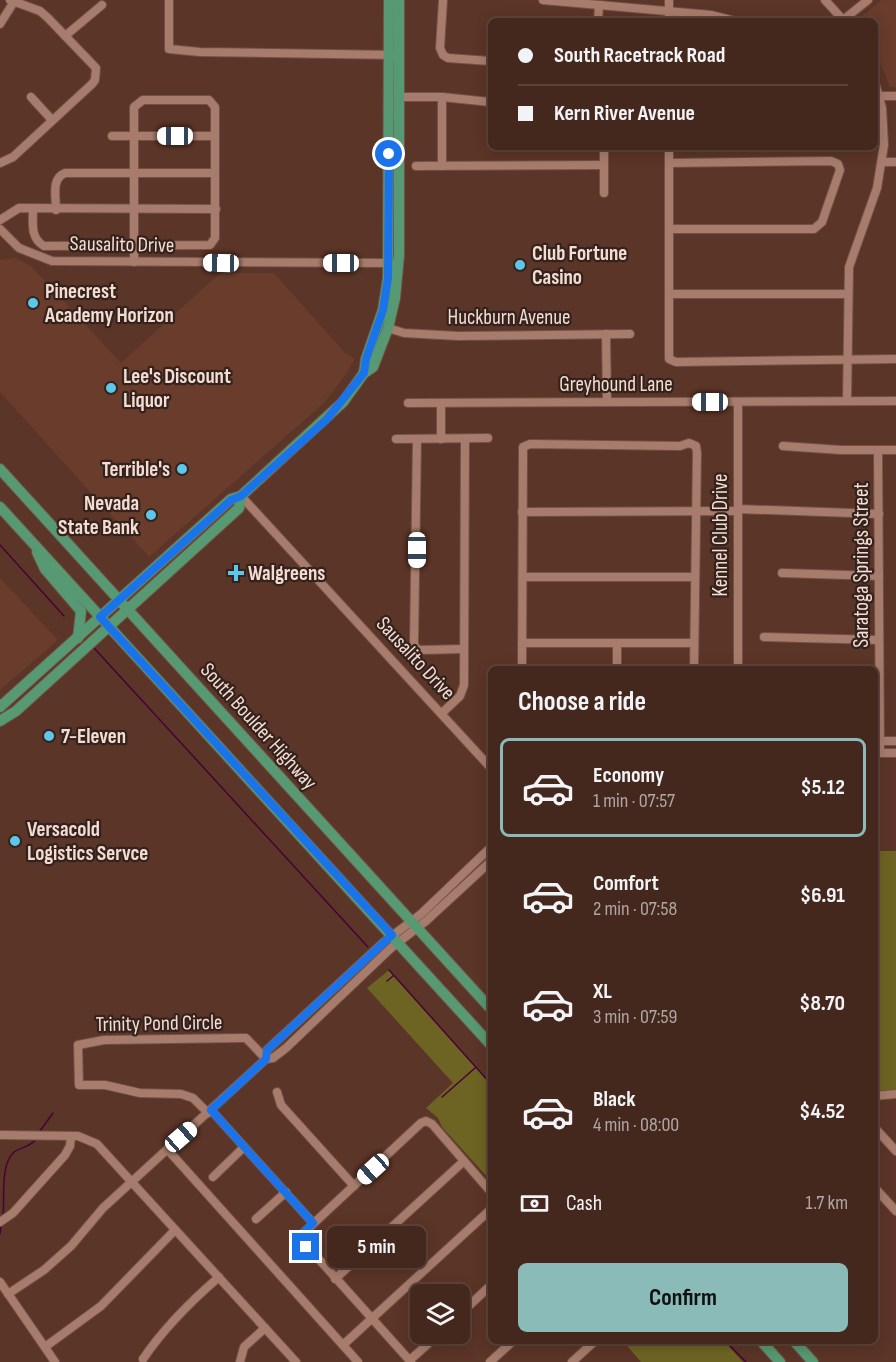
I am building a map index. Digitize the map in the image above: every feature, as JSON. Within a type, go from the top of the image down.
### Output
[{"type":"main road","points":[[389,0],[398,97],[393,157]]},
{"type":"main road","points":[[0,707],[231,500],[241,496],[327,419],[364,373],[373,367],[388,328],[393,263],[393,55],[399,0]]},
{"type":"main road","points":[[364,373],[366,359],[383,310],[393,263]]},
{"type":"main road","name":"South Boulder Highway","points":[[0,469],[488,1006]]},
{"type":"main road","points":[[0,721],[16,711],[239,508],[241,496]]},
{"type":"main road","name":"South Boulder Highway","points":[[0,507],[488,1042]]},
{"type":"main road","points":[[31,541],[45,569],[81,611],[78,638]]},
{"type":"main road","points":[[764,1344],[780,1362]]},
{"type":"main road","points":[[797,1344],[813,1362]]},
{"type":"street","points":[[169,0],[169,49],[200,52],[393,55]]},
{"type":"street","points":[[443,0],[440,48],[443,55],[448,58],[488,61]]},
{"type":"street","points":[[543,0],[723,18]]},
{"type":"street","points":[[669,0],[669,18]]},
{"type":"street","points":[[825,0],[841,18]]},
{"type":"street","points":[[847,18],[868,0]]},
{"type":"street","points":[[0,24],[13,1],[40,11],[96,68],[97,74],[92,84],[13,157],[0,163]]},
{"type":"street","points":[[65,36],[102,5]]},
{"type":"street","points":[[598,18],[599,5]]},
{"type":"street","points":[[878,96],[896,96]]},
{"type":"street","points":[[31,97],[52,120]]},
{"type":"street","points":[[398,97],[442,97],[488,102]]},
{"type":"street","points":[[442,97],[442,166]]},
{"type":"street","points":[[33,209],[33,236],[44,246],[134,246],[213,243],[216,209],[215,107],[213,102],[209,100],[143,100],[136,102],[134,136],[134,173],[134,209],[134,246],[134,262]]},
{"type":"street","points":[[848,401],[847,294],[852,257],[878,188],[884,134],[878,101]]},
{"type":"street","points":[[112,136],[215,136]]},
{"type":"street","points":[[604,150],[604,193]]},
{"type":"street","points":[[669,150],[669,359],[676,362],[896,359]]},
{"type":"street","points":[[669,163],[831,161],[838,164],[840,170],[822,222],[814,229],[669,229]]},
{"type":"street","points":[[882,162],[896,162]]},
{"type":"street","points":[[416,166],[604,165]]},
{"type":"street","points":[[56,210],[56,181],[58,176],[65,173],[215,173]]},
{"type":"street","points":[[0,220],[19,208],[56,210],[216,209]]},
{"type":"street","name":"Sausalito Drive","points":[[0,229],[19,248],[41,258],[62,261],[393,263]]},
{"type":"street","points":[[669,294],[847,294]]},
{"type":"street","name":"Huckburn Avenue","points":[[388,328],[404,333],[458,336],[630,334]]},
{"type":"street","points":[[606,334],[607,402]]},
{"type":"street","name":"Greyhound Lane","points":[[408,403],[896,401]]},
{"type":"street","name":"Kennel Club Drive","points":[[738,402],[738,666]]},
{"type":"street","points":[[441,403],[441,439]]},
{"type":"street","points":[[396,439],[488,438]]},
{"type":"street","points":[[417,439],[416,648],[464,649]]},
{"type":"street","points":[[442,713],[456,701],[463,691],[465,439]]},
{"type":"street","points":[[522,666],[523,447],[530,444],[680,446],[688,443],[696,446],[694,666]]},
{"type":"street","points":[[783,446],[896,450]]},
{"type":"street","name":"Saratoga Springs Street","points":[[878,450],[878,670]]},
{"type":"street","name":"Sausalito Drive","points":[[241,496],[488,765]]},
{"type":"street","points":[[522,512],[738,510],[879,514]]},
{"type":"street","points":[[782,573],[879,576]]},
{"type":"street","points":[[523,577],[694,577]]},
{"type":"street","points":[[764,637],[879,640]]},
{"type":"street","points":[[522,643],[694,643]]},
{"type":"street","points":[[617,643],[617,666]]},
{"type":"street","points":[[878,741],[896,741]]},
{"type":"street","points":[[878,753],[896,753]]},
{"type":"street","points":[[8,1294],[44,1270],[71,1246],[103,1208],[132,1184],[266,1059],[267,1050],[414,924],[488,850]]},
{"type":"street","points":[[414,924],[426,921],[488,864]]},
{"type":"street","name":"Trinity Pond Circle","points":[[210,1111],[197,1100],[181,1094],[140,1093],[105,1085],[79,1085],[78,1045],[104,1040],[246,1038],[266,1059]]},
{"type":"street","points":[[277,1092],[280,1105],[354,1186]]},
{"type":"street","points":[[878,1096],[896,1094]]},
{"type":"street","points":[[210,1111],[313,1223]]},
{"type":"street","points":[[429,1344],[411,1361],[299,1237],[420,1123],[426,1121],[432,1124],[488,1189]]},
{"type":"street","points":[[878,1131],[895,1148]]},
{"type":"street","points":[[0,1135],[71,1136],[97,1144],[296,1362]]},
{"type":"street","points":[[0,1222],[13,1213],[65,1155],[70,1146],[71,1136]]},
{"type":"street","points":[[213,1177],[244,1147]]},
{"type":"street","points":[[167,1149],[358,1362]]},
{"type":"street","points":[[335,1279],[464,1161]]},
{"type":"street","points":[[878,1191],[896,1211]]},
{"type":"street","points":[[256,1219],[286,1192]]},
{"type":"street","points":[[343,1345],[488,1212]]},
{"type":"street","points":[[45,1347],[101,1306],[175,1230]]},
{"type":"street","points":[[143,1359],[156,1340],[191,1301],[219,1277]]},
{"type":"street","points":[[0,1282],[55,1362]]},
{"type":"street","points":[[470,1305],[488,1288]]},
{"type":"street","points":[[240,1362],[244,1347],[266,1329]]},
{"type":"street","points":[[490,1362],[510,1344]]},
{"type":"street","points":[[572,1362],[592,1344]]},
{"type":"shaded area","points":[[882,0],[896,0],[896,87],[890,87],[878,57],[878,18],[860,18]]},
{"type":"shaded area","points":[[15,258],[31,266],[121,363],[220,273],[274,273],[345,353],[355,359],[324,403],[149,557],[0,392],[0,260]]},
{"type":"shaded area","points":[[0,578],[58,640],[0,690]]},
{"type":"shaded area","points":[[878,851],[896,851],[896,1092],[878,1092]]},
{"type":"shaded area","points":[[389,970],[488,1080],[488,1178],[442,1127],[438,1118],[426,1108],[453,1083],[367,988]]},
{"type":"shaded area","points":[[626,1344],[727,1344],[743,1362],[641,1362]]},
{"type":"waterway","points":[[0,545],[64,616]]},
{"type":"waterway","points":[[94,648],[368,947]]},
{"type":"waterway","points":[[389,970],[488,1081]]},
{"type":"waterway","points":[[387,981],[393,976]]},
{"type":"waterway","points":[[442,1097],[475,1068]]},
{"type":"waterway","points":[[40,1131],[53,1113]]},
{"type":"waterway","points":[[3,1215],[7,1165],[14,1152],[35,1140]]},
{"type":"waterway","points":[[0,1234],[1,1226]]},
{"type":"waterway","points":[[728,1344],[746,1362]]},
{"type":"place","name":"Club Fortune Casino","points":[[520,265]]},
{"type":"place","name":"Pinecrest Academy Horizon","points":[[33,303]]},
{"type":"place","name":"Lee's Discount Liquor","points":[[111,388]]},
{"type":"place","name":"Terrible's","points":[[182,469]]},
{"type":"place","name":"Nevada State Bank","points":[[151,515]]},
{"type":"place","name":"Walgreens","points":[[236,573]]},
{"type":"place","name":"7-Eleven","points":[[49,736]]},
{"type":"place","name":"Versacold Logistics Servce","points":[[15,841]]},
{"type":"route","points":[[306,1247],[301,1243],[299,1237],[313,1223],[211,1110],[266,1059],[267,1050],[392,935],[100,617],[231,500],[241,496],[327,419],[343,402],[364,373],[366,359],[380,323],[388,278],[389,154]]}]
